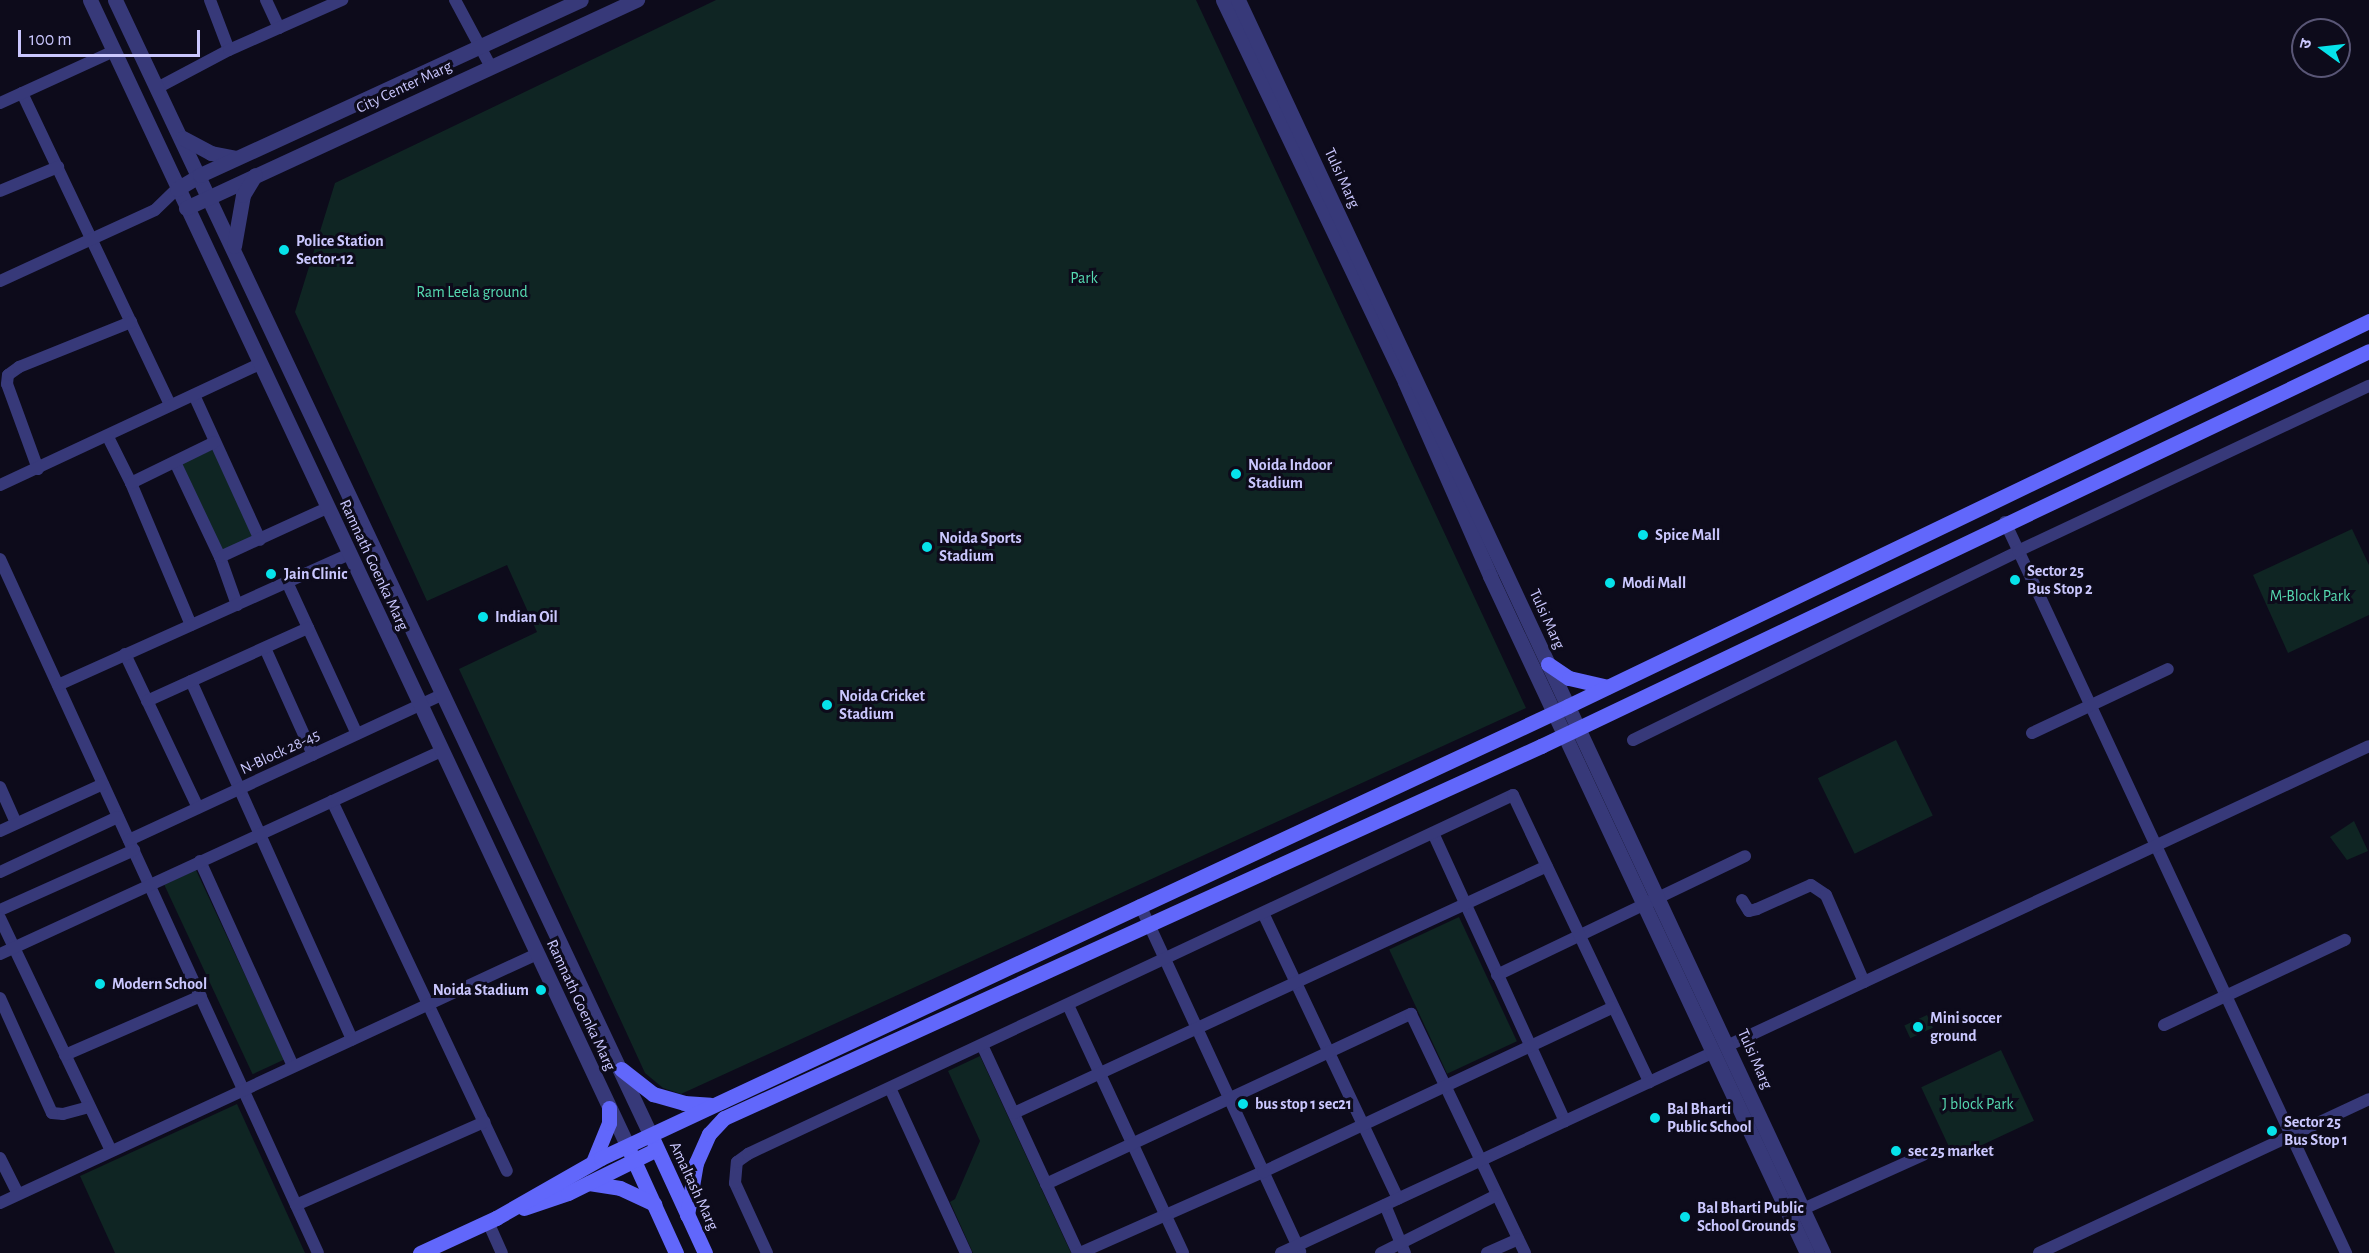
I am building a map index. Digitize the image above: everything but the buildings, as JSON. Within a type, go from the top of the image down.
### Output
[{"type":"main road","points":[[492,1220],[627,1145],[1561,709],[2369,321]]},
{"type":"main road","points":[[687,1215],[696,1163],[710,1134],[724,1118],[1579,727],[2013,538],[2369,351]]},
{"type":"main road","points":[[1548,664],[1569,678],[1606,687]]},
{"type":"main road","points":[[621,1069],[653,1094],[684,1103],[712,1105]]},
{"type":"main road","points":[[593,1162],[609,1123],[609,1108]]},
{"type":"main road","name":"Amaltash Marg","points":[[650,1134],[705,1253]]},
{"type":"main road","points":[[627,1145],[676,1253]]},
{"type":"main road","points":[[420,1253],[492,1220],[587,1183],[657,1149]]},
{"type":"main road","points":[[587,1183],[620,1188],[654,1204]]},
{"type":"street","name":"Ramnath Goenka Marg","points":[[90,0],[627,1145]]},
{"type":"street","name":"Ramnath Goenka Marg","points":[[115,0],[159,87],[650,1134]]},
{"type":"street","points":[[210,0],[229,50]]},
{"type":"street","points":[[266,0],[279,28]]},
{"type":"street","points":[[159,87],[229,50],[342,0]]},
{"type":"street","points":[[456,0],[482,46],[490,67]]},
{"type":"street","name":"City Center Marg","points":[[177,189],[236,158],[581,0]]},
{"type":"street","name":"City Center Marg","points":[[186,208],[637,0]]},
{"type":"street","name":"Tulsi Marg","points":[[1223,0],[1318,183],[1548,664],[1561,709],[1564,734],[1807,1253]]},
{"type":"street","name":"Tulsi Marg","points":[[1238,0],[1318,183],[1561,709],[1579,727],[1729,1045],[1823,1253]]},
{"type":"street","points":[[0,103],[114,51]]},
{"type":"street","points":[[22,93],[170,405]]},
{"type":"street","points":[[183,138],[211,153],[236,158]]},
{"type":"street","points":[[0,191],[58,167]]},
{"type":"street","points":[[234,247],[243,195],[255,175]]},
{"type":"street","points":[[0,281],[161,206],[177,189]]},
{"type":"street","points":[[161,206],[186,208]]},
{"type":"street","points":[[38,469],[7,384],[8,375],[18,367],[130,322]]},
{"type":"street","points":[[0,485],[108,437],[170,405],[260,364]]},
{"type":"street","points":[[1633,740],[2013,538],[2369,386]]},
{"type":"street","points":[[194,395],[260,540]]},
{"type":"street","points":[[108,437],[131,483],[191,625]]},
{"type":"street","points":[[131,483],[216,442]]},
{"type":"street","points":[[175,462],[220,557],[237,605]]},
{"type":"street","points":[[220,557],[327,508]]},
{"type":"street","points":[[2013,538],[2346,1253]]},
{"type":"street","points":[[58,685],[349,554]]},
{"type":"street","points":[[0,559],[318,1253]]},
{"type":"street","points":[[287,582],[357,734]]},
{"type":"street","points":[[147,701],[308,628]]},
{"type":"street","points":[[265,648],[313,755]]},
{"type":"street","points":[[125,654],[198,808]]},
{"type":"street","points":[[2032,733],[2168,669]]},
{"type":"street","points":[[191,681],[262,833],[352,1039]]},
{"type":"street","name":"N-Block 28-45","points":[[0,910],[131,845],[198,808],[444,694]]},
{"type":"street","points":[[1729,1045],[2369,746]]},
{"type":"street","points":[[0,954],[441,751]]},
{"type":"street","points":[[0,831],[103,784]]},
{"type":"street","points":[[0,786],[16,823]]},
{"type":"street","points":[[768,1253],[735,1184],[737,1162],[1513,795],[1649,1082]]},
{"type":"street","points":[[332,801],[507,1171]]},
{"type":"street","points":[[0,872],[118,817]]},
{"type":"street","points":[[1433,832],[1565,1121]]},
{"type":"street","points":[[1497,975],[1646,907],[1745,856]]},
{"type":"street","points":[[200,861],[293,1066]]},
{"type":"street","points":[[1014,1113],[1547,867]]},
{"type":"street","points":[[1742,900],[1749,911],[1811,885],[1826,895],[1864,982]]},
{"type":"street","points":[[1140,905],[1299,1249]]},
{"type":"street","points":[[1263,913],[1398,1199]]},
{"type":"street","points":[[0,918],[88,1107],[111,1151]]},
{"type":"street","points":[[2164,1026],[2345,940]]},
{"type":"street","points":[[0,1203],[537,954]]},
{"type":"street","points":[[65,1055],[201,996]]},
{"type":"street","points":[[0,998],[52,1113],[63,1114],[88,1107]]},
{"type":"street","points":[[1068,1005],[1183,1253]]},
{"type":"street","points":[[982,1045],[1079,1253],[1263,1172],[1613,1007]]},
{"type":"street","points":[[1046,1184],[1411,1014],[1495,1196],[1525,1253]]},
{"type":"street","points":[[1281,1253],[1299,1249],[1385,1205],[1713,1052]]},
{"type":"street","points":[[890,1088],[966,1253]]},
{"type":"street","points":[[2039,1253],[2369,1099]]},
{"type":"street","points":[[297,1206],[484,1122]]},
{"type":"street","points":[[1803,1209],[1923,1155]]},
{"type":"street","points":[[0,1158],[18,1194]]},
{"type":"street","points":[[1381,1253],[1404,1248],[1495,1196]]},
{"type":"street","points":[[1385,1205],[1404,1248]]},
{"type":"street","points":[[492,1220],[502,1253]]},
{"type":"street","points":[[1487,1253],[1518,1239]]},
{"type":"green space","name":"Noida Sports Stadium","points":[[716,0],[1196,0],[1526,708],[681,1094],[663,1088],[645,1073],[459,669],[537,632],[507,565],[427,601],[295,312],[335,183]]},
{"type":"green space","points":[[214,449],[253,538],[221,552],[181,464]]},
{"type":"green space","name":"M-Block Park","points":[[2352,529],[2369,565],[2369,615],[2288,653],[2253,575]]},
{"type":"green space","points":[[1896,740],[1933,815],[1855,854],[1818,778]]},
{"type":"green space","points":[[2354,821],[2368,851],[2347,860],[2330,837]]},
{"type":"green space","points":[[196,870],[284,1059],[253,1074],[164,885]]},
{"type":"green space","points":[[1459,917],[1517,1041],[1447,1074],[1389,950]]},
{"type":"green space","name":"Mini soccer ground","points":[[1927,1015],[1933,1028],[1910,1038],[1904,1026]]},
{"type":"green space","name":"J block Park","points":[[2001,1050],[2034,1121],[1954,1158],[1921,1087]]},
{"type":"green space","points":[[980,1056],[1071,1253],[973,1253],[950,1202],[955,1199],[980,1141],[948,1071]]},
{"type":"green space","points":[[237,1104],[305,1253],[115,1253],[80,1176]]},
{"type":"place","name":"Police Station Sector-12","points":[[284,250]]},
{"type":"place","name":"Noida Indoor Stadium","points":[[1236,474]]},
{"type":"place","name":"Spice Mall","points":[[1643,535]]},
{"type":"place","name":"Noida Sports Stadium","points":[[927,547]]},
{"type":"place","name":"Jain Clinic","points":[[271,574]]},
{"type":"place","name":"Sector 25 Bus Stop 2","points":[[2015,580]]},
{"type":"place","name":"Modi Mall","points":[[1610,583]]},
{"type":"place","name":"Indian Oil","points":[[483,617]]},
{"type":"place","name":"Noida Cricket Stadium","points":[[827,705]]},
{"type":"place","name":"Modern School","points":[[100,984]]},
{"type":"place","name":"Noida Stadium","points":[[541,990]]},
{"type":"place","name":"Mini soccer ground","points":[[1918,1027]]},
{"type":"place","name":"bus stop 1 sec21","points":[[1243,1104]]},
{"type":"place","name":"Bal Bharti Public School","points":[[1655,1118]]},
{"type":"place","name":"Sector 25 Bus Stop 1","points":[[2272,1131]]},
{"type":"place","name":"sec 25 market","points":[[1896,1151]]},
{"type":"place","name":"Bal Bharti Public School Grounds","points":[[1685,1217]]},
{"type":"park label","name":"Park","points":[[1084,278]]},
{"type":"park label","name":"Ram Leela ground","points":[[472,292]]}]
